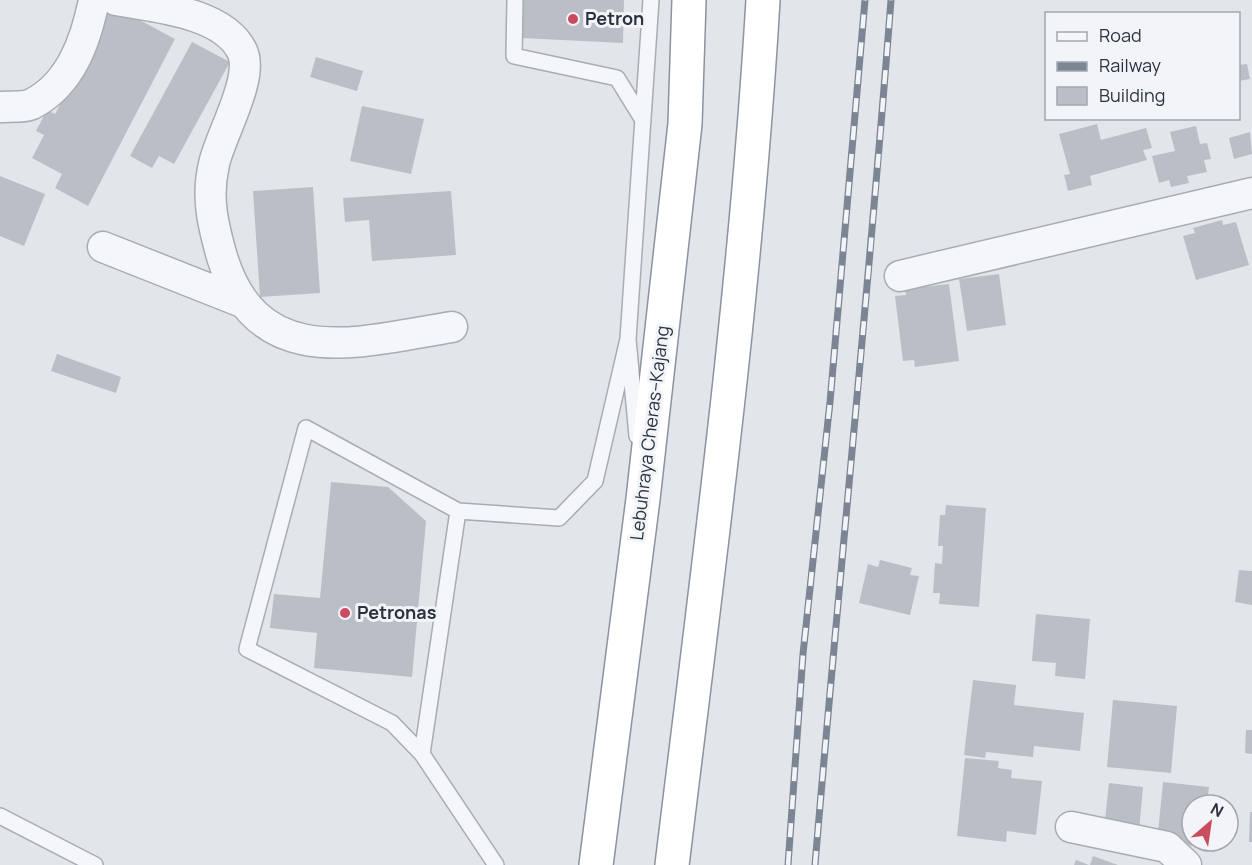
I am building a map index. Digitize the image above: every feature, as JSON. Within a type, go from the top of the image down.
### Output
[{"type":"highway","name":"Lebuhraya Cheras–Kajang","points":[[596,865],[643,499],[685,124],[689,0]]},
{"type":"highway","points":[[672,865],[723,439],[757,106],[763,0]]},
{"type":"street","points":[[0,107],[31,105],[55,87],[73,63],[83,42],[94,0]]},
{"type":"street","points":[[116,0],[204,18],[228,34],[243,52],[244,81],[214,162],[209,188],[210,217],[229,278],[242,302],[265,324],[293,337],[324,344],[354,344],[452,327]]},
{"type":"street","points":[[900,276],[1252,193]]},
{"type":"street","points":[[103,247],[242,302]]},
{"type":"street","points":[[1071,827],[1167,847],[1186,865]]},
{"type":"lane","points":[[515,0],[514,56],[617,78],[643,120]]},
{"type":"lane","points":[[496,865],[422,754],[392,723],[247,649],[306,429],[458,510],[559,518],[595,481],[628,339],[651,0]]},
{"type":"lane","points":[[628,339],[643,499]]},
{"type":"lane","points":[[422,754],[458,510]]},
{"type":"lane","points":[[0,816],[94,865]]},
{"type":"building","name":"Petron","points":[[523,0],[624,0],[623,43],[521,38]]},
{"type":"building","points":[[112,5],[175,39],[88,206],[55,188],[62,174],[32,158],[44,135],[36,131],[47,110],[55,114]]},
{"type":"building","points":[[192,42],[230,62],[174,164],[159,156],[152,168],[130,156]]},
{"type":"building","points":[[316,57],[363,71],[357,91],[310,77]]},
{"type":"building","points":[[1247,64],[1250,79],[1240,81],[1240,65]]},
{"type":"building","points":[[362,106],[424,119],[411,174],[350,161]]},
{"type":"building","points":[[1097,124],[1101,140],[1146,128],[1152,148],[1143,150],[1147,160],[1090,176],[1092,185],[1068,191],[1064,175],[1070,174],[1059,134]]},
{"type":"building","points":[[1196,126],[1200,144],[1207,143],[1211,159],[1204,160],[1207,172],[1187,176],[1189,183],[1171,187],[1169,180],[1159,183],[1152,156],[1175,151],[1170,132]]},
{"type":"building","points":[[1250,132],[1252,154],[1234,159],[1229,138]]},
{"type":"building","points":[[0,176],[45,194],[24,246],[0,236]]},
{"type":"building","points":[[313,187],[320,293],[260,297],[253,191]]},
{"type":"building","points":[[451,191],[456,255],[372,261],[369,220],[345,222],[343,198]]},
{"type":"building","points":[[1222,220],[1223,225],[1236,222],[1249,265],[1196,280],[1183,236],[1195,233],[1193,228]]},
{"type":"building","points":[[999,274],[1006,325],[967,331],[959,279]]},
{"type":"building","points":[[949,284],[959,361],[915,367],[914,360],[903,361],[895,296],[906,295],[905,289]]},
{"type":"building","points":[[57,354],[121,377],[116,393],[51,371]]},
{"type":"building","name":"Petronas","points":[[331,482],[388,487],[426,521],[412,677],[314,668],[317,633],[270,628],[274,594],[320,598]]},
{"type":"building","points":[[946,505],[986,508],[979,607],[939,604],[940,593],[933,593],[935,563],[942,564],[943,546],[938,546],[940,515],[945,515]]},
{"type":"building","points":[[880,560],[912,568],[910,575],[919,576],[910,615],[859,603],[868,564],[878,567]]},
{"type":"building","points":[[1239,570],[1252,571],[1252,605],[1235,602]]},
{"type":"building","points":[[1036,614],[1090,619],[1085,679],[1055,676],[1056,663],[1032,661]]},
{"type":"building","points":[[973,680],[1016,685],[1014,705],[1084,713],[1080,751],[1034,746],[1033,757],[986,752],[985,758],[964,755]]},
{"type":"building","points":[[1113,700],[1177,706],[1171,773],[1107,767]]},
{"type":"building","points":[[1246,730],[1252,730],[1252,754],[1245,753]]},
{"type":"building","points":[[965,758],[999,761],[998,768],[1012,770],[1011,778],[1042,781],[1036,835],[1007,831],[1006,842],[957,836]]},
{"type":"building","points":[[1163,782],[1209,787],[1208,793],[1180,793],[1180,844],[1157,842]]},
{"type":"building","points":[[1109,783],[1143,787],[1138,842],[1103,838]]},
{"type":"building","points":[[1250,812],[1252,812],[1252,842],[1249,842]]},
{"type":"building","points":[[1093,856],[1118,865],[1090,865]]},
{"type":"building","points":[[1076,860],[1089,865],[1074,865]]},
{"type":"railway","points":[[788,865],[803,654],[830,402],[865,0]]},
{"type":"railway","points":[[815,865],[891,0]]},
{"type":"place","name":"Petron","points":[[573,19]]},
{"type":"place","name":"Petronas","points":[[345,613]]}]
